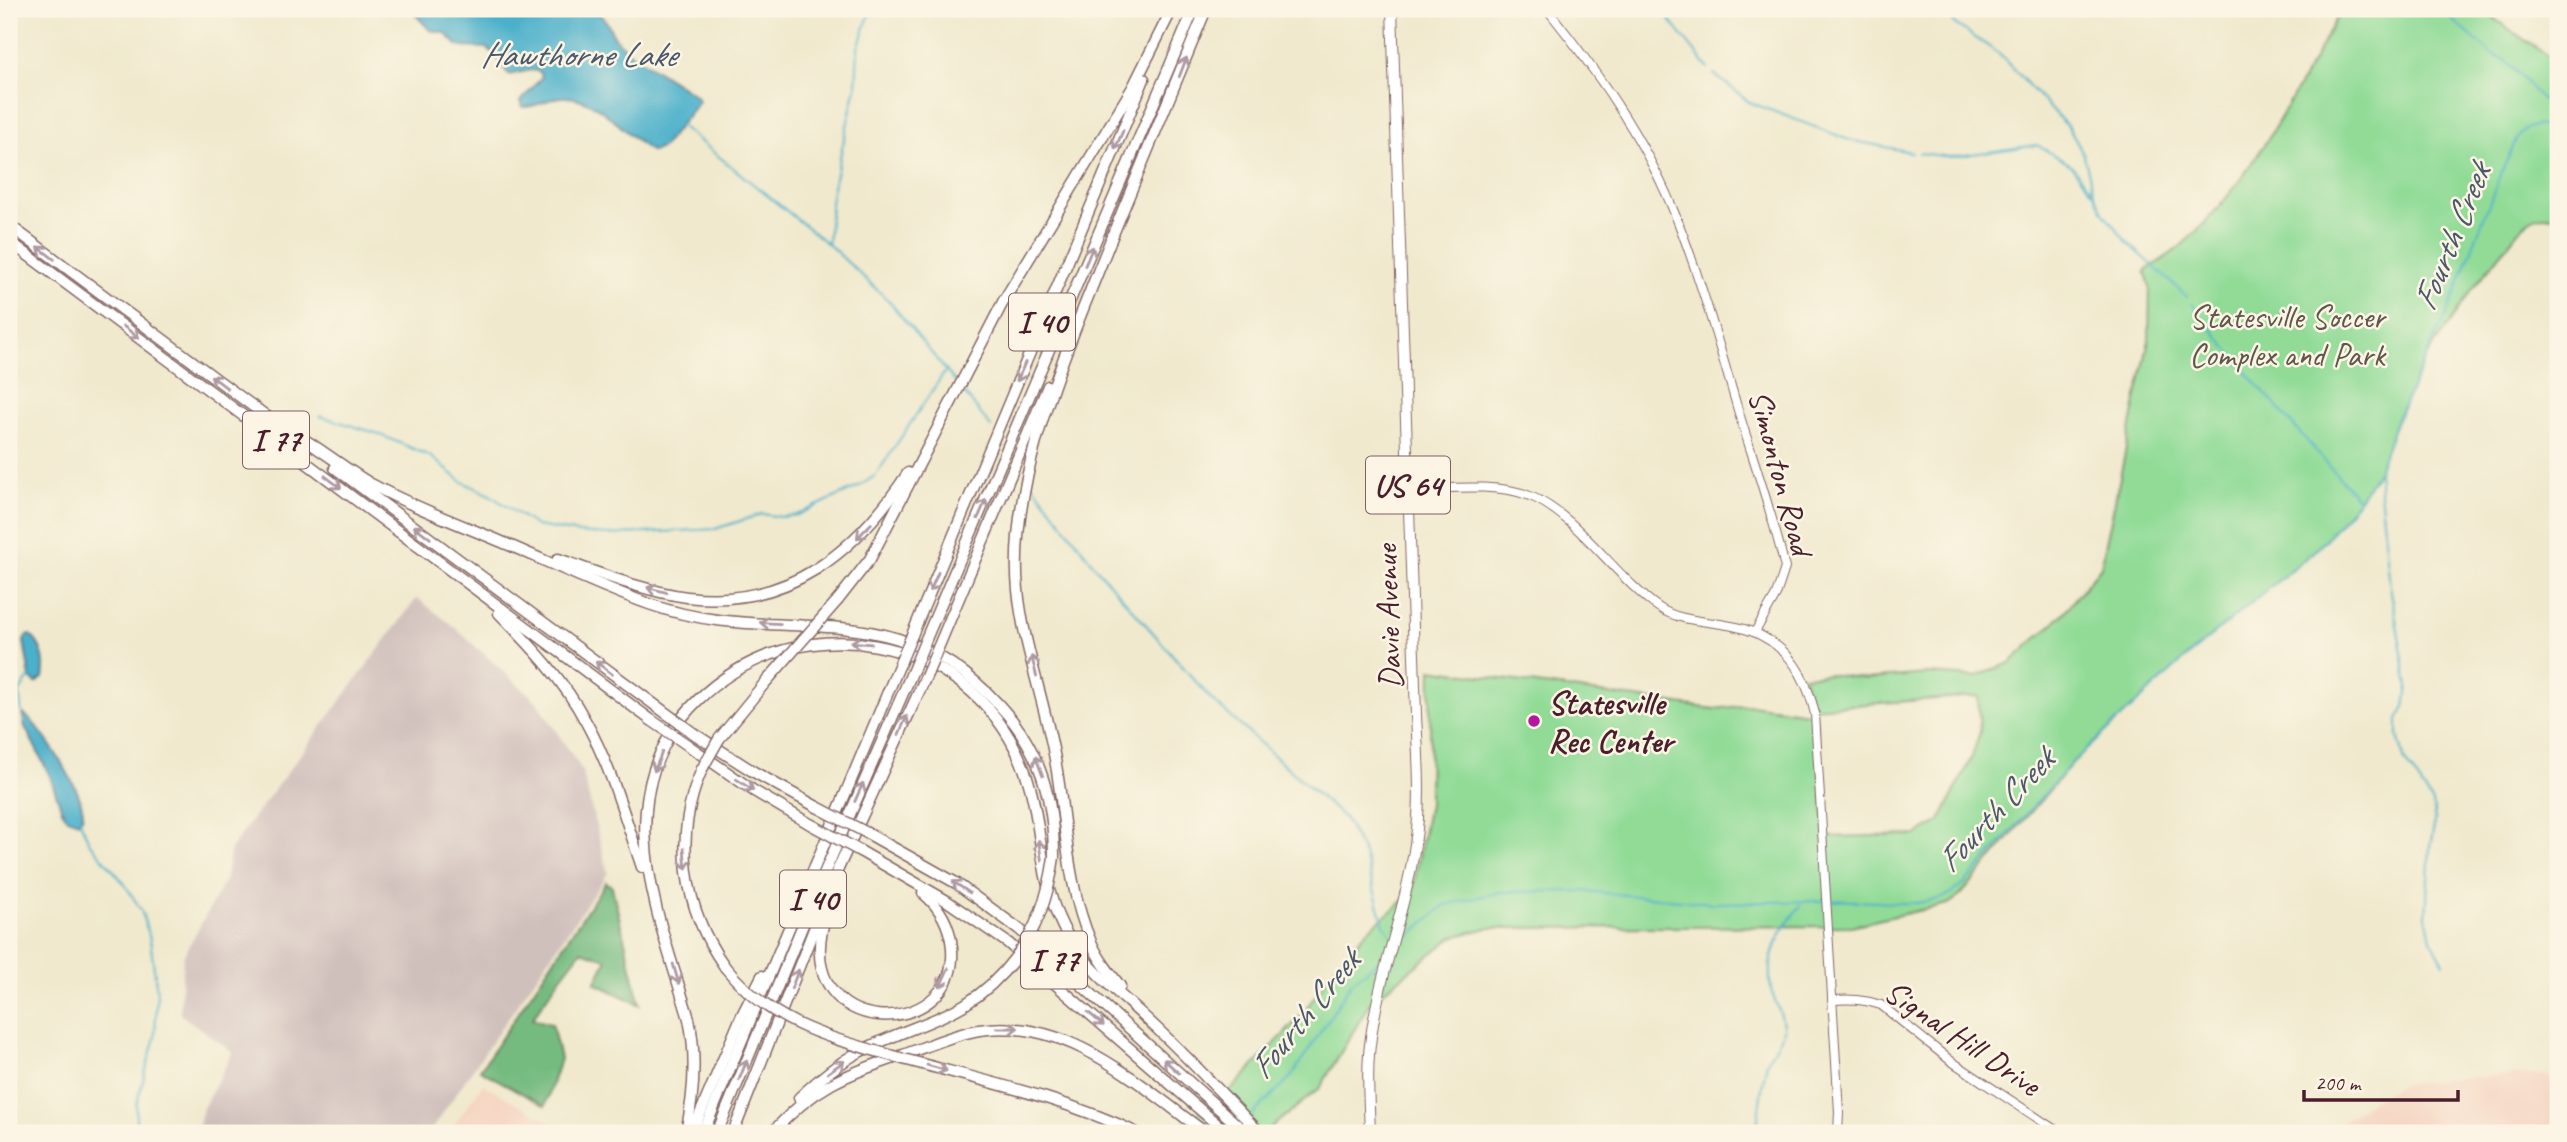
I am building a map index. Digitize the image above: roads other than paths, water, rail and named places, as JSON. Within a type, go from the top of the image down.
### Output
[{"type":"highway","points":[[1136,1133],[1064,1103],[811,1031],[761,1004],[725,967],[705,935],[691,898],[684,848],[690,804],[702,769],[719,739],[870,559],[1031,252],[1133,87],[1173,9]]},
{"type":"highway","name":"I 40","points":[[703,1133],[1173,9]]},
{"type":"highway","name":"I 40","points":[[717,1133],[823,876],[1194,9]]},
{"type":"highway","points":[[733,1133],[837,871],[928,672],[1206,9]]},
{"type":"highway","name":"I 77","points":[[9,225],[696,735],[754,772],[956,883],[1019,929],[1246,1133]]},
{"type":"highway","points":[[1113,234],[1057,378],[1032,458],[1023,507],[1017,570],[1020,605],[1053,746],[1078,904],[1086,930],[1100,958],[1154,1025]]},
{"type":"highway","name":"I 77","points":[[9,241],[689,747],[754,791],[947,901],[1008,943],[1227,1133]]},
{"type":"highway","points":[[479,532],[661,592],[709,599],[737,597],[774,589],[807,574],[854,541],[878,517],[933,436]]},
{"type":"highway","points":[[294,437],[305,440],[378,487],[650,605],[712,619],[829,626],[877,632],[916,644],[942,656],[984,688],[1017,725],[1031,747],[1051,803],[1054,857],[1052,875],[1040,915],[1015,958],[986,990],[954,1012],[882,1041],[846,1059],[794,1102],[772,1133]]},
{"type":"highway","points":[[475,589],[544,659],[585,719],[612,778],[663,929]]},
{"type":"highway","points":[[685,1133],[692,1105],[692,1039],[648,874],[645,820],[653,776],[666,745],[681,720],[699,699],[726,678],[778,652],[826,642],[876,645],[915,656],[947,673],[977,696],[1001,724],[1015,748],[1029,782],[1045,881],[1063,928],[1086,961],[1154,1025],[1259,1133]]},
{"type":"highway","points":[[837,871],[818,944],[820,966],[838,999],[875,1016],[891,1017],[910,1013],[931,1000],[945,982],[953,958],[950,933],[942,914],[930,898],[904,876]]},
{"type":"highway","points":[[692,1133],[741,1015],[796,908]]},
{"type":"highway","points":[[772,1133],[792,1110],[851,1073],[977,1030],[1007,1027],[1034,1030],[1089,1051],[1202,1130]]},
{"type":"main road","name":"Davie Avenue","points":[[1370,1133],[1370,1039],[1410,875],[1418,821],[1392,9]]},
{"type":"street","name":"Simonton Road","points":[[1547,9],[1630,126],[1662,185],[1685,241],[1785,568],[1776,595],[1755,632]]},
{"type":"street","points":[[1408,490],[1510,490],[1543,502],[1658,607],[1683,617],[1723,622],[1755,632],[1777,646],[1802,676],[1815,714],[1839,1112],[1838,1133]]},
{"type":"street","name":"Signal Hill Drive","points":[[1832,1000],[1851,998],[1881,1006],[1951,1061],[2060,1133]]},
{"type":"water","name":"Hawthorne Lake","points":[[410,9],[593,9],[604,18],[616,39],[631,54],[695,95],[699,101],[663,147],[652,152],[589,103],[560,97],[523,107],[521,101],[542,77],[540,72],[531,70],[509,75],[487,48],[457,45],[445,33],[430,30]]},
{"type":"water","points":[[30,635],[41,649],[44,660],[43,678],[36,683],[30,678],[24,641],[26,636]]},
{"type":"water","points":[[22,713],[48,742],[74,785],[83,812],[79,822],[67,818],[62,810],[49,774],[25,727]]},
{"type":"waterway","points":[[828,244],[832,191],[856,87],[858,48],[871,9]]},
{"type":"waterway","points":[[1661,9],[1708,68]]},
{"type":"waterway","points":[[1941,9],[1955,24],[1998,53],[2068,127],[2083,153],[2094,193],[2103,212],[2126,241],[2187,297]]},
{"type":"waterway","points":[[2440,9],[2492,54],[2505,60],[2558,116]]},
{"type":"waterway","points":[[1714,74],[1749,102],[1849,140],[1911,152]]},
{"type":"waterway","points":[[677,123],[828,244],[888,300],[956,383]]},
{"type":"waterway","name":"Fourth Creek","points":[[1830,901],[1916,903],[1952,893],[1963,885],[2073,762],[2191,653],[2319,547],[2359,500],[2378,471],[2397,419],[2451,304],[2516,140],[2525,129],[2536,125],[2558,129]]},
{"type":"waterway","points":[[1919,153],[1951,157],[2037,145],[2071,165],[2092,191]]},
{"type":"waterway","points":[[2192,304],[2244,369],[2359,500]]},
{"type":"waterway","points":[[320,416],[376,433],[430,456],[461,481],[490,495],[536,526],[607,535],[715,529],[762,514],[781,517],[797,515],[860,486],[876,475],[946,370]]},
{"type":"waterway","points":[[962,390],[991,427]]},
{"type":"waterway","points":[[2378,472],[2390,586],[2408,686],[2405,707],[2398,720],[2398,736],[2405,761],[2433,803],[2435,822],[2430,845],[2426,916],[2431,939],[2444,963]]},
{"type":"waterway","points":[[1031,482],[1098,570],[1212,700],[1346,820],[1364,854],[1384,925],[1390,933]]},
{"type":"waterway","points":[[22,713],[19,692],[30,677]]},
{"type":"waterway","points":[[79,819],[89,842],[124,883],[141,910],[150,939],[157,992],[155,1037],[136,1106],[136,1133]]},
{"type":"waterway","name":"Fourth Creek","points":[[1396,947],[1445,905],[1500,892],[1584,891],[1712,903],[1824,901]]},
{"type":"waterway","points":[[1756,1133],[1767,1065],[1783,1030],[1782,1019],[1771,989],[1770,965],[1781,933],[1801,905]]},
{"type":"waterway","name":"Fourth Creek","points":[[1252,1115],[1292,1076],[1352,982],[1383,957]]},
{"type":"place","name":"Statesville Rec Center","points":[[1534,721]]},
{"type":"park label","name":"Statesville Soccer Complex and Park","points":[[2287,335]]}]
